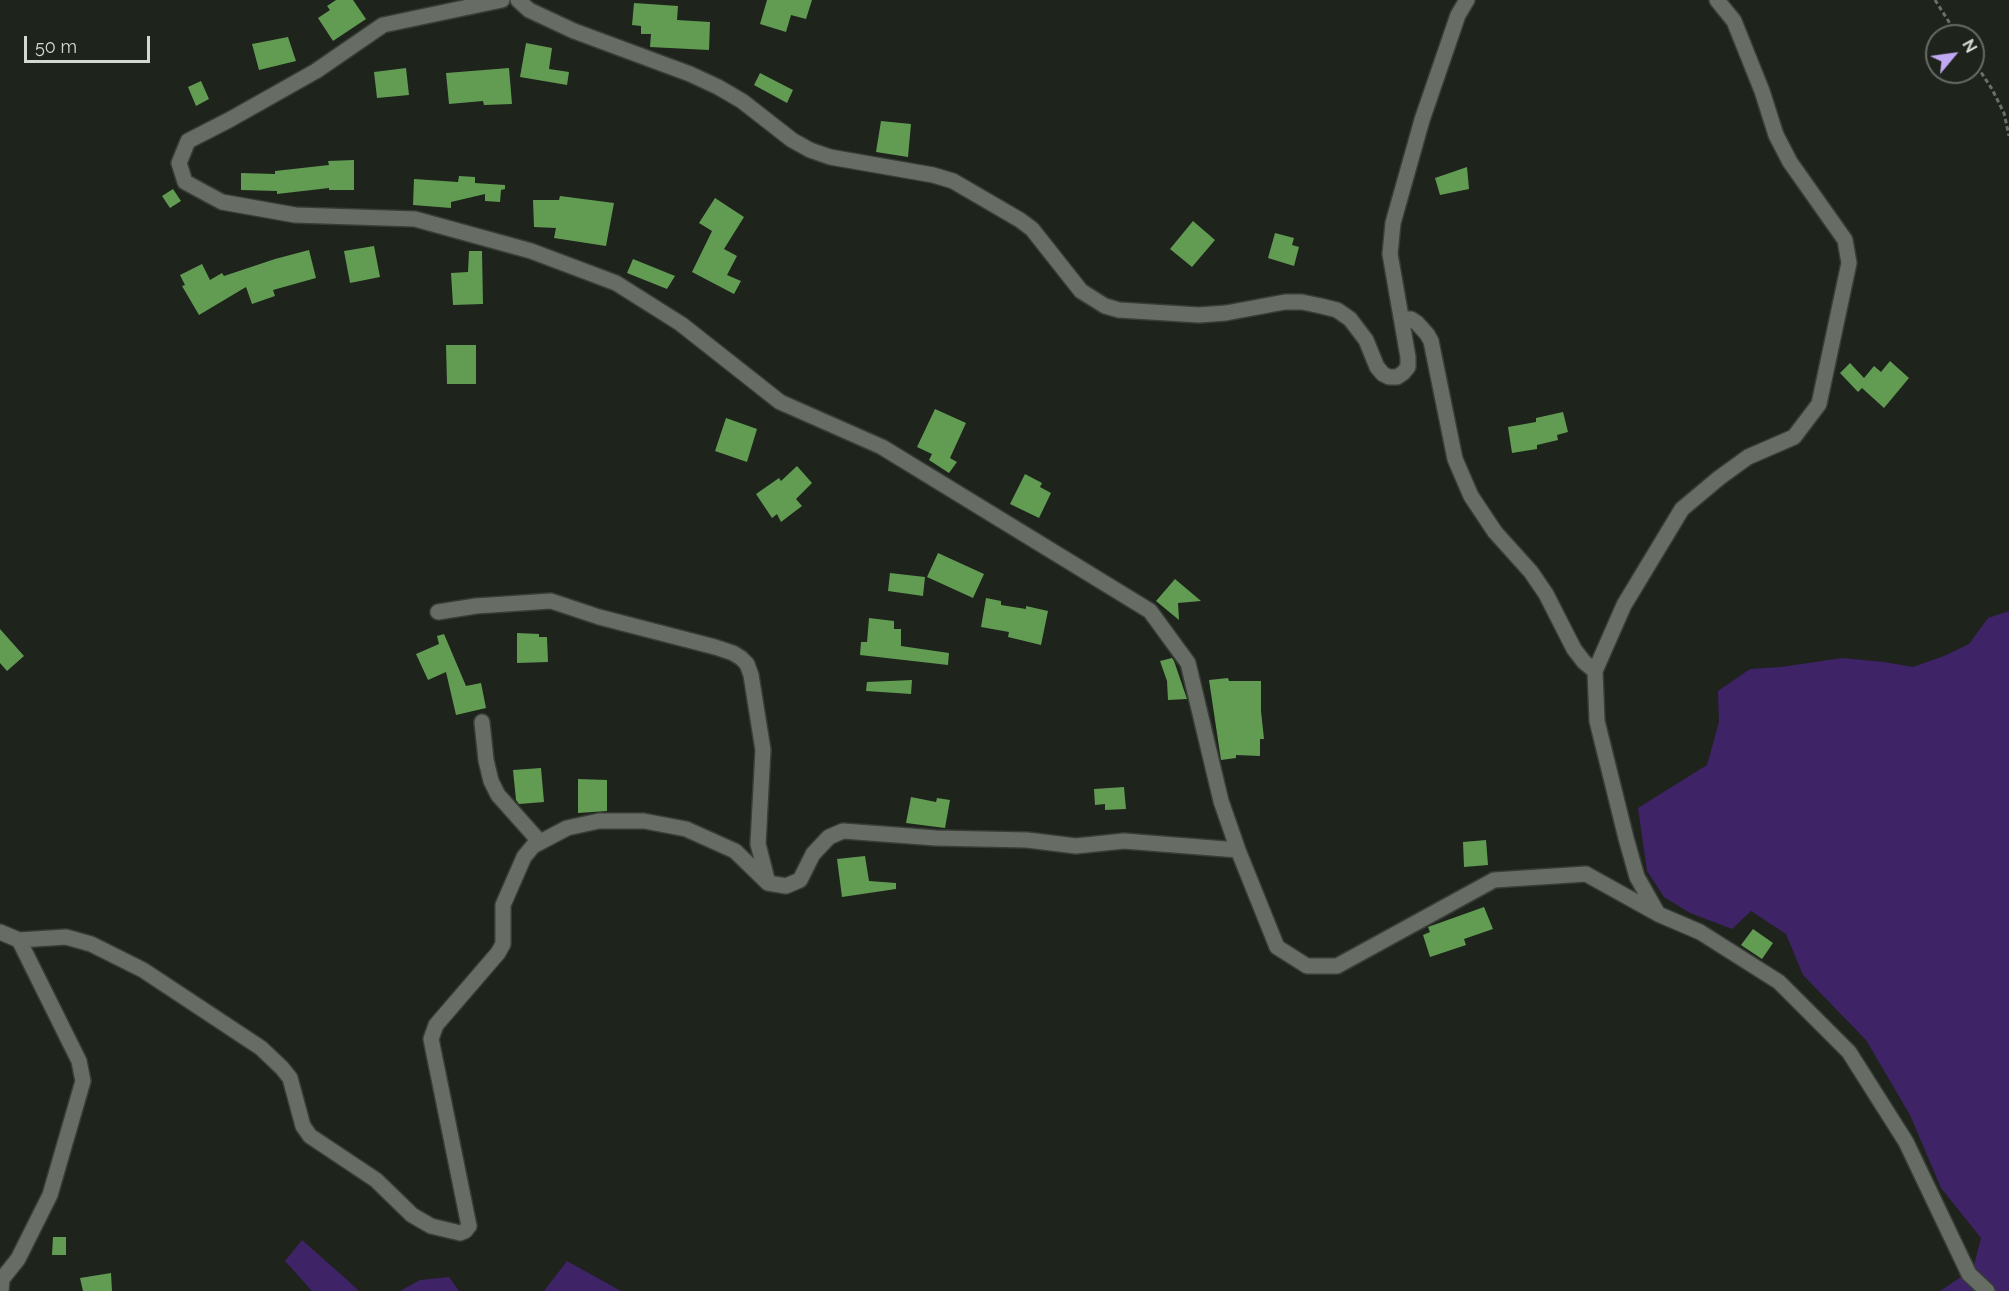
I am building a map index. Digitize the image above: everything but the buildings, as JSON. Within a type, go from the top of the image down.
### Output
[{"type":"street","points":[[502,0],[383,25],[316,71],[188,141],[180,163],[186,182],[222,202],[295,215],[415,219],[531,251],[616,283],[681,324],[780,402],[882,447],[1150,611],[1188,663],[1221,801],[1277,947],[1307,966],[1337,966],[1494,880],[1586,874],[1658,914],[1700,932],[1779,982],[1849,1052],[1906,1142],[1969,1274],[1987,1291]]},
{"type":"street","points":[[518,0],[529,10],[574,31],[690,74],[718,87],[742,101],[792,140],[810,150],[830,157],[933,175],[961,186],[1020,220],[1032,230],[1081,291],[1105,306],[1119,310],[1199,315],[1226,313],[1285,302],[1302,302],[1321,306],[1337,310],[1350,319],[1366,340],[1377,367],[1383,375],[1389,377],[1403,373],[1408,367],[1402,319],[1392,272],[1390,240],[1422,120],[1458,15],[1467,0]]},
{"type":"street","points":[[1658,914],[1637,877],[1626,838],[1597,721],[1595,671],[1624,605],[1682,509],[1719,478],[1749,458],[1794,437],[1819,404],[1849,262],[1845,240],[1790,162],[1776,135],[1762,91],[1734,21],[1717,0]]},
{"type":"street","points":[[1402,319],[1411,319],[1417,323],[1431,341],[1455,459],[1471,496],[1495,532],[1536,578],[1579,656],[1595,671]]},
{"type":"street","points":[[438,612],[476,606],[551,601],[599,617],[733,652],[741,658],[747,664],[751,675],[763,750],[758,844],[768,883]]},
{"type":"street","points":[[482,722],[491,781],[498,795],[540,842]]},
{"type":"street","points":[[0,932],[19,940],[66,937],[91,944],[143,970],[261,1048],[290,1078],[306,1133],[376,1180],[412,1215],[431,1226],[460,1233],[469,1226],[431,1039],[436,1024],[498,953],[503,944],[504,905],[512,880],[524,856],[533,846],[567,828],[600,821],[644,821],[686,829],[735,851],[768,883],[786,886],[800,880],[813,854],[829,837],[843,831],[936,838],[1027,840],[1076,846],[1124,842],[1238,850]]},
{"type":"street","points":[[1,1291],[2,1279],[18,1259],[50,1195],[82,1081],[80,1061],[19,940]]},
{"type":"path","points":[[1935,0],[1950,24]]},
{"type":"path","points":[[1985,78],[2004,112],[2009,136]]},
{"type":"shaded area","points":[[2009,611],[2009,1291],[1940,1291],[1973,1269],[1981,1238],[1941,1188],[1910,1115],[1866,1040],[1803,975],[1786,934],[1751,911],[1732,929],[1690,913],[1664,897],[1647,871],[1638,808],[1707,765],[1719,722],[1718,691],[1750,669],[1842,658],[1913,667],[1969,644],[1988,618]]},
{"type":"shaded area","points":[[302,1240],[359,1291],[312,1291],[285,1261]]},
{"type":"shaded area","points":[[567,1261],[621,1291],[544,1291]]},
{"type":"shaded area","points":[[449,1277],[459,1291],[400,1291],[420,1280]]}]
